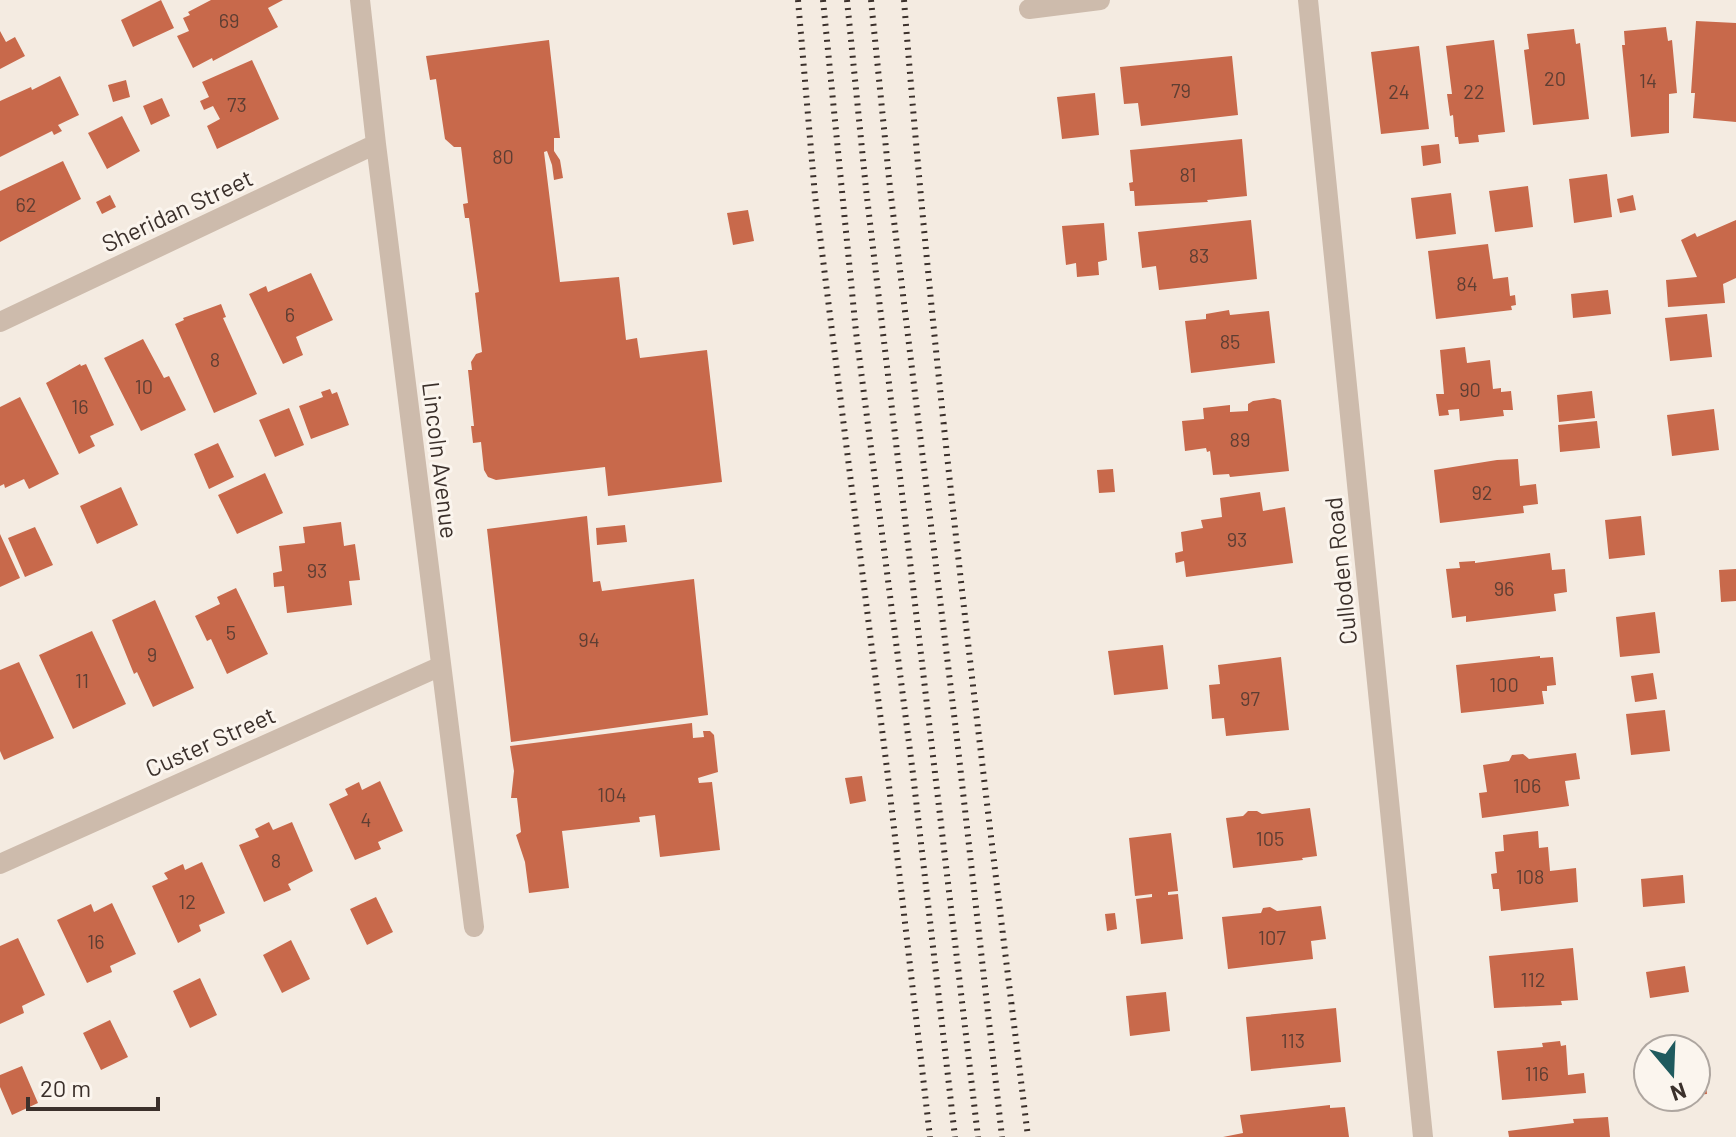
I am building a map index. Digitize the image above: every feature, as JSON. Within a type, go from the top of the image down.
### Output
[{"type":"street","name":"Lincoln Avenue","points":[[360,0],[474,927]]},
{"type":"street","points":[[1029,9],[1100,0]]},
{"type":"street","name":"Culloden Road","points":[[1308,0],[1423,1137]]},
{"type":"street","name":"Sheridan Street","points":[[0,322],[376,144]]},
{"type":"street","name":"Custer Street","points":[[0,864],[441,666]]},
{"type":"building","points":[[161,0],[174,28],[133,47],[121,20]]},
{"type":"building","points":[[211,0],[283,0],[268,8],[278,27],[193,68],[177,36],[189,31],[183,18],[190,15],[188,12]]},
{"type":"building","points":[[1696,21],[1736,23],[1736,122],[1693,118],[1695,93],[1691,93]]},
{"type":"building","points":[[1666,27],[1668,41],[1672,40],[1677,93],[1669,94],[1669,133],[1631,137],[1622,45],[1625,45],[1624,31]]},
{"type":"building","points":[[1574,29],[1576,44],[1580,43],[1589,119],[1533,125],[1524,50],[1529,49],[1527,34]]},
{"type":"building","points":[[0,31],[6,42],[15,37],[25,56],[0,69]]},
{"type":"building","points":[[549,40],[560,138],[554,138],[554,151],[560,160],[563,178],[554,180],[547,151],[544,152],[560,282],[619,277],[626,340],[637,338],[640,358],[707,350],[722,482],[608,496],[605,467],[496,480],[488,477],[484,470],[481,442],[473,443],[468,370],[472,370],[471,362],[476,354],[482,352],[475,293],[479,292],[469,218],[465,218],[463,204],[468,203],[461,147],[454,147],[445,139],[436,79],[430,80],[426,56]]},
{"type":"building","points":[[1494,40],[1505,132],[1478,135],[1479,142],[1459,144],[1447,94],[1452,94],[1446,46]]},
{"type":"building","points":[[1419,46],[1429,129],[1381,134],[1371,52]]},
{"type":"building","points":[[1232,56],[1238,115],[1141,126],[1138,103],[1124,104],[1120,67]]},
{"type":"building","points":[[252,60],[279,119],[217,149],[207,126],[220,119],[213,106],[204,110],[200,101],[209,97],[202,82]]},
{"type":"building","points":[[60,76],[79,115],[58,125],[62,131],[54,135],[52,131],[0,157],[0,101]]},
{"type":"building","points":[[126,80],[130,97],[113,102],[108,85]]},
{"type":"building","points":[[1095,93],[1099,135],[1062,139],[1057,97]]},
{"type":"building","points":[[162,98],[170,116],[151,125],[143,106]]},
{"type":"building","points":[[122,116],[140,151],[107,169],[88,133]]},
{"type":"building","points":[[1242,139],[1247,196],[1208,202],[1135,206],[1134,191],[1130,191],[1129,183],[1133,182],[1130,150]]},
{"type":"building","points":[[1439,144],[1441,163],[1423,166],[1421,146]]},
{"type":"building","points":[[63,161],[81,199],[0,242],[0,191]]},
{"type":"building","points":[[1607,174],[1612,217],[1574,223],[1569,179]]},
{"type":"building","points":[[1528,186],[1533,227],[1495,232],[1489,191]]},
{"type":"building","points":[[1451,193],[1456,234],[1416,239],[1411,198]]},
{"type":"building","points":[[110,195],[116,207],[102,214],[96,202]]},
{"type":"building","points":[[1633,195],[1636,210],[1620,213],[1617,199]]},
{"type":"building","points":[[748,210],[754,241],[733,245],[727,213]]},
{"type":"building","points":[[1251,220],[1257,279],[1159,290],[1156,266],[1142,268],[1138,232]]},
{"type":"building","points":[[1736,220],[1736,278],[1723,284],[1725,303],[1668,307],[1666,280],[1697,277],[1681,240],[1695,233],[1697,237]]},
{"type":"building","points":[[1104,223],[1107,260],[1098,262],[1099,275],[1077,277],[1076,263],[1066,265],[1062,226]]},
{"type":"building","points":[[1488,244],[1493,279],[1508,277],[1510,296],[1515,295],[1516,305],[1511,306],[1512,310],[1436,319],[1428,251]]},
{"type":"building","points":[[311,273],[333,320],[296,337],[303,355],[283,364],[249,294],[266,286],[268,292]]},
{"type":"building","points":[[1608,290],[1611,314],[1573,318],[1571,294]]},
{"type":"building","points":[[221,304],[226,317],[223,318],[257,394],[214,413],[175,324]]},
{"type":"building","points":[[1229,310],[1230,315],[1269,311],[1275,363],[1191,373],[1185,321],[1206,319],[1206,314]]},
{"type":"building","points":[[1707,314],[1712,357],[1670,361],[1665,318]]},
{"type":"building","points":[[143,339],[164,378],[169,376],[186,410],[141,431],[104,358]]},
{"type":"building","points":[[1465,347],[1467,363],[1490,360],[1493,389],[1511,391],[1513,410],[1503,410],[1504,416],[1460,421],[1459,409],[1448,410],[1449,415],[1439,416],[1436,394],[1444,394],[1440,350]]},
{"type":"building","points":[[80,364],[86,364],[114,425],[90,436],[95,446],[79,454],[46,383]]},
{"type":"building","points":[[330,389],[332,394],[337,392],[349,425],[311,439],[299,406],[323,397],[321,392]]},
{"type":"building","points":[[1592,391],[1595,418],[1559,422],[1557,395]]},
{"type":"building","points":[[20,397],[59,474],[29,489],[24,479],[5,488],[4,484],[0,486],[0,407]]},
{"type":"building","points":[[1281,400],[1289,471],[1230,477],[1229,474],[1213,475],[1210,451],[1207,452],[1206,448],[1185,451],[1182,421],[1204,419],[1203,408],[1230,405],[1230,412],[1248,411],[1248,404],[1253,401]]},
{"type":"building","points":[[289,408],[304,445],[275,457],[259,420]]},
{"type":"building","points":[[1714,409],[1719,450],[1672,456],[1667,415]]},
{"type":"building","points":[[1597,421],[1600,448],[1560,452],[1558,425]]},
{"type":"building","points":[[218,443],[234,477],[209,489],[194,454]]},
{"type":"building","points":[[1518,459],[1520,486],[1536,484],[1538,504],[1523,506],[1524,513],[1440,523],[1434,470]]},
{"type":"building","points":[[1113,469],[1115,492],[1099,493],[1097,470]]},
{"type":"building","points":[[265,473],[283,513],[237,534],[218,495]]},
{"type":"building","points":[[121,487],[138,525],[97,544],[80,506]]},
{"type":"building","points":[[1260,492],[1263,511],[1285,507],[1293,563],[1186,577],[1184,561],[1176,563],[1175,553],[1183,551],[1181,532],[1203,528],[1201,520],[1222,517],[1220,498]]},
{"type":"building","points":[[587,516],[593,582],[600,581],[602,591],[694,579],[708,715],[511,742],[487,529]]},
{"type":"building","points":[[1641,516],[1645,555],[1609,559],[1605,520]]},
{"type":"building","points":[[341,522],[344,546],[355,544],[360,580],[349,581],[352,605],[287,613],[284,586],[274,587],[273,573],[282,571],[279,546],[305,543],[303,527]]},
{"type":"building","points":[[625,525],[627,542],[597,545],[596,528]]},
{"type":"building","points":[[35,527],[53,565],[25,577],[8,538]]},
{"type":"building","points":[[0,534],[20,578],[0,587]]},
{"type":"building","points":[[1550,553],[1552,570],[1565,569],[1567,592],[1554,594],[1556,611],[1466,622],[1466,616],[1452,618],[1446,569],[1460,568],[1459,562],[1475,563]]},
{"type":"building","points":[[1736,569],[1736,601],[1721,602],[1719,570]]},
{"type":"building","points":[[236,588],[268,654],[227,674],[211,639],[207,641],[195,616],[220,604],[217,597]]},
{"type":"building","points":[[155,600],[194,688],[153,707],[137,672],[134,674],[112,620]]},
{"type":"building","points":[[1655,612],[1660,653],[1620,657],[1616,617]]},
{"type":"building","points":[[92,631],[126,704],[73,729],[39,655]]},
{"type":"building","points":[[1163,645],[1168,689],[1114,695],[1108,651]]},
{"type":"building","points":[[1281,657],[1289,730],[1226,736],[1224,718],[1212,719],[1209,685],[1220,684],[1218,665]]},
{"type":"building","points":[[1553,657],[1556,685],[1547,686],[1547,691],[1542,691],[1544,704],[1461,713],[1456,665]]},
{"type":"building","points":[[19,662],[54,738],[4,760],[0,751],[0,670]]},
{"type":"building","points":[[1653,673],[1657,699],[1635,702],[1631,676]]},
{"type":"building","points":[[1665,710],[1670,751],[1631,755],[1626,714]]},
{"type":"building","points":[[692,723],[693,738],[704,737],[703,731],[714,735],[718,772],[698,778],[699,783],[712,782],[720,850],[660,857],[655,815],[639,817],[640,822],[562,831],[569,888],[529,893],[525,862],[516,835],[521,832],[517,798],[511,798],[514,771],[510,746]]},
{"type":"building","points":[[1576,753],[1580,779],[1565,781],[1569,806],[1482,818],[1479,793],[1487,792],[1483,765],[1509,761],[1512,755],[1523,754],[1529,759]]},
{"type":"building","points":[[862,776],[866,801],[850,804],[845,778]]},
{"type":"building","points":[[380,781],[403,831],[378,842],[381,849],[355,860],[329,804],[348,795],[345,789],[359,782],[362,790]]},
{"type":"building","points":[[1310,808],[1317,856],[1233,868],[1226,818],[1243,816],[1248,811],[1262,814]]},
{"type":"building","points":[[269,822],[273,830],[292,822],[313,871],[288,884],[291,890],[264,902],[239,845],[259,837],[255,829]]},
{"type":"building","points":[[1538,831],[1539,848],[1548,847],[1550,871],[1576,868],[1578,902],[1501,911],[1499,889],[1493,889],[1491,874],[1497,873],[1495,852],[1504,851],[1503,835]]},
{"type":"building","points":[[1171,833],[1178,891],[1168,892],[1168,895],[1178,894],[1183,939],[1141,944],[1136,899],[1152,897],[1152,894],[1135,896],[1129,838]]},
{"type":"building","points":[[202,862],[225,913],[199,925],[201,931],[178,943],[152,886],[168,879],[164,873],[183,864],[185,870]]},
{"type":"building","points":[[1683,875],[1685,903],[1643,907],[1641,879]]},
{"type":"building","points":[[376,897],[393,932],[367,945],[350,909]]},
{"type":"building","points":[[112,903],[136,954],[110,966],[112,972],[87,983],[57,920],[91,904],[94,912]]},
{"type":"building","points":[[1321,906],[1326,939],[1311,941],[1313,959],[1228,969],[1222,917],[1261,913],[1263,908],[1270,907],[1277,911]]},
{"type":"building","points":[[1115,913],[1117,929],[1107,931],[1105,914]]},
{"type":"building","points":[[18,938],[45,995],[22,1006],[24,1013],[0,1024],[0,946]]},
{"type":"building","points":[[291,940],[310,979],[282,993],[263,955]]},
{"type":"building","points":[[1573,948],[1578,1000],[1561,1001],[1562,1005],[1494,1008],[1489,956]]},
{"type":"building","points":[[1685,966],[1689,992],[1650,998],[1646,972]]},
{"type":"building","points":[[200,978],[217,1015],[190,1028],[173,991]]},
{"type":"building","points":[[1166,992],[1170,1031],[1130,1036],[1126,996]]},
{"type":"building","points":[[1336,1008],[1341,1062],[1251,1071],[1246,1017]]},
{"type":"building","points":[[110,1020],[128,1057],[101,1070],[83,1033]]},
{"type":"building","points":[[1560,1041],[1561,1046],[1566,1045],[1568,1075],[1584,1073],[1586,1093],[1502,1100],[1497,1051],[1543,1047],[1542,1043]]},
{"type":"building","points":[[22,1066],[38,1103],[12,1115],[0,1087],[0,1075]]},
{"type":"building","points":[[1330,1105],[1330,1108],[1345,1107],[1349,1137],[1223,1137],[1243,1133],[1240,1115]]},
{"type":"building","points":[[1608,1117],[1610,1137],[1509,1137],[1508,1131],[1574,1123],[1573,1119]]},
{"type":"railway","points":[[798,0],[815,196],[930,1137]]},
{"type":"railway","points":[[823,0],[856,332],[913,774],[955,1137]]},
{"type":"railway","points":[[847,0],[866,189],[978,1137]]},
{"type":"railway","points":[[871,0],[890,188],[1002,1137]]},
{"type":"railway","points":[[904,0],[944,427],[1028,1137]]}]
